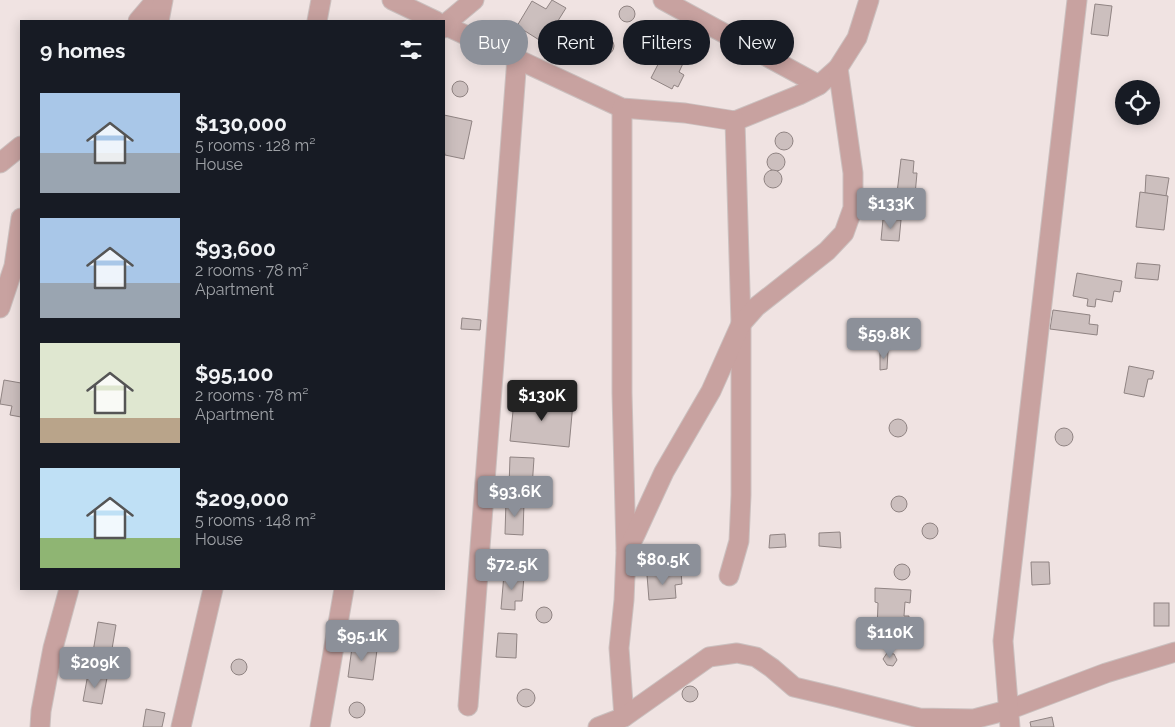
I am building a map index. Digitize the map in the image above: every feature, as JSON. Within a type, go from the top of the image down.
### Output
[{"type":"street","points":[[139,20],[156,0]]},
{"type":"street","points":[[160,20],[163,0]]},
{"type":"street","points":[[317,20],[321,0]]},
{"type":"street","points":[[392,0],[434,20]]},
{"type":"street","points":[[445,25],[474,0]]},
{"type":"street","points":[[663,0],[819,85]]},
{"type":"street","points":[[528,63],[622,108],[684,113],[735,120],[800,95],[819,85],[838,68],[857,38],[869,0]]},
{"type":"street","points":[[1009,719],[1003,641],[1077,0]]},
{"type":"street","points":[[445,26],[460,33]]},
{"type":"street","points":[[468,706],[516,65]]},
{"type":"street","points":[[626,552],[664,472],[711,391],[741,324],[756,307],[827,251],[844,233],[853,208],[853,173],[838,68]]},
{"type":"street","points":[[622,108],[622,393],[626,552],[619,648],[624,717]]},
{"type":"street","points":[[729,576],[740,541],[742,495],[741,324],[735,120]]},
{"type":"street","points":[[0,162],[20,147]]},
{"type":"street","points":[[0,308],[14,266],[20,225]]},
{"type":"street","points":[[40,727],[41,711],[53,648],[68,590]]},
{"type":"street","points":[[181,727],[213,590]]},
{"type":"street","points":[[320,727],[344,590]]},
{"type":"street","points":[[598,727],[624,717],[708,657],[737,653],[756,657],[772,668],[794,688],[919,718],[974,720],[1009,719],[1106,673],[1175,652]]},
{"type":"building","points":[[552,0],[566,8],[558,20],[538,20],[538,39],[528,33],[528,20],[521,20],[532,1],[546,9]]},
{"type":"building","points":[[1095,4],[1112,6],[1108,36],[1091,34]]},
{"type":"building","points":[[624,6],[630,6],[635,11],[633,20],[623,21],[619,17],[619,11]]},
{"type":"building","points":[[658,65],[682,65],[679,72],[684,75],[678,87],[674,85],[672,89],[651,78]]},
{"type":"building","points":[[457,81],[463,81],[468,86],[466,95],[457,97],[452,92],[452,86]]},
{"type":"building","points":[[445,115],[472,121],[464,159],[445,155]]},
{"type":"building","points":[[784,132],[790,135],[793,141],[790,147],[784,150],[778,147],[775,141],[778,135]]},
{"type":"building","points":[[776,153],[782,156],[785,162],[782,168],[776,171],[770,168],[767,162],[770,156]]},
{"type":"building","points":[[901,159],[914,161],[913,173],[917,173],[915,195],[897,193]]},
{"type":"building","points":[[773,170],[779,173],[782,179],[779,185],[773,188],[767,185],[764,179],[767,173]]},
{"type":"building","points":[[1146,175],[1169,178],[1166,196],[1145,193]]},
{"type":"building","points":[[1140,192],[1168,196],[1164,230],[1136,227]]},
{"type":"building","points":[[883,219],[901,220],[899,241],[881,240]]},
{"type":"building","points":[[1137,263],[1160,265],[1158,280],[1135,278]]},
{"type":"building","points":[[1077,273],[1122,281],[1120,292],[1114,291],[1112,302],[1096,299],[1095,307],[1087,306],[1088,299],[1073,296]]},
{"type":"building","points":[[1053,310],[1090,315],[1089,324],[1098,325],[1097,335],[1050,329]]},
{"type":"building","points":[[462,318],[481,320],[480,330],[461,329]]},
{"type":"building","points":[[880,351],[888,351],[887,369],[880,370]]},
{"type":"building","points":[[1129,366],[1154,371],[1152,379],[1148,379],[1144,397],[1124,393]]},
{"type":"building","points":[[4,380],[20,383],[20,417],[10,415],[12,406],[0,404]]},
{"type":"building","points":[[540,392],[549,393],[548,401],[573,403],[569,447],[510,441],[514,401],[539,403]]},
{"type":"building","points":[[898,419],[904,422],[907,428],[904,434],[898,437],[892,434],[889,428],[892,422]]},
{"type":"building","points":[[1064,428],[1070,431],[1073,437],[1070,443],[1064,446],[1058,443],[1055,437],[1058,431]]},
{"type":"building","points":[[510,457],[534,458],[532,488],[509,487]]},
{"type":"building","points":[[896,496],[902,496],[907,501],[905,510],[896,512],[891,507],[891,501]]},
{"type":"building","points":[[506,501],[524,502],[523,535],[505,534]]},
{"type":"building","points":[[927,523],[933,523],[938,528],[936,537],[927,539],[922,534],[922,528]]},
{"type":"building","points":[[840,532],[841,548],[819,546],[819,533]]},
{"type":"building","points":[[785,534],[786,547],[769,548],[770,535]]},
{"type":"building","points":[[1031,562],[1049,562],[1050,584],[1032,585]]},
{"type":"building","points":[[899,564],[905,564],[910,569],[908,578],[899,580],[894,575],[894,569]]},
{"type":"building","points":[[681,572],[682,584],[675,585],[676,598],[649,600],[647,575]]},
{"type":"building","points":[[504,574],[524,576],[522,601],[515,601],[515,610],[501,609]]},
{"type":"building","points":[[875,588],[911,590],[910,603],[905,602],[904,616],[909,616],[908,633],[877,632],[878,603],[875,602]]},
{"type":"building","points":[[1154,603],[1169,603],[1169,626],[1154,626]]},
{"type":"building","points":[[541,607],[547,607],[552,612],[550,621],[541,623],[536,618],[536,612]]},
{"type":"building","points":[[98,622],[116,625],[111,655],[93,652]]},
{"type":"building","points":[[355,623],[389,627],[387,642],[353,637]]},
{"type":"building","points":[[498,633],[517,634],[516,658],[496,657]]},
{"type":"building","points":[[353,640],[358,640],[358,647],[377,650],[373,680],[348,677]]},
{"type":"building","points":[[887,653],[894,654],[897,660],[893,666],[887,665],[883,659]]},
{"type":"building","points":[[236,659],[242,659],[247,664],[245,673],[236,675],[231,670],[231,664]]},
{"type":"building","points":[[88,674],[107,678],[102,704],[83,701]]},
{"type":"building","points":[[687,686],[693,686],[698,691],[696,700],[687,702],[682,697],[682,691]]},
{"type":"building","points":[[526,689],[532,692],[535,698],[532,704],[526,707],[520,704],[517,698],[520,692]]},
{"type":"building","points":[[354,702],[360,702],[365,707],[363,716],[354,718],[349,713],[349,707]]},
{"type":"building","points":[[146,709],[165,713],[162,727],[143,727]]},
{"type":"building","points":[[1052,717],[1054,727],[1031,727],[1030,722]]}]
